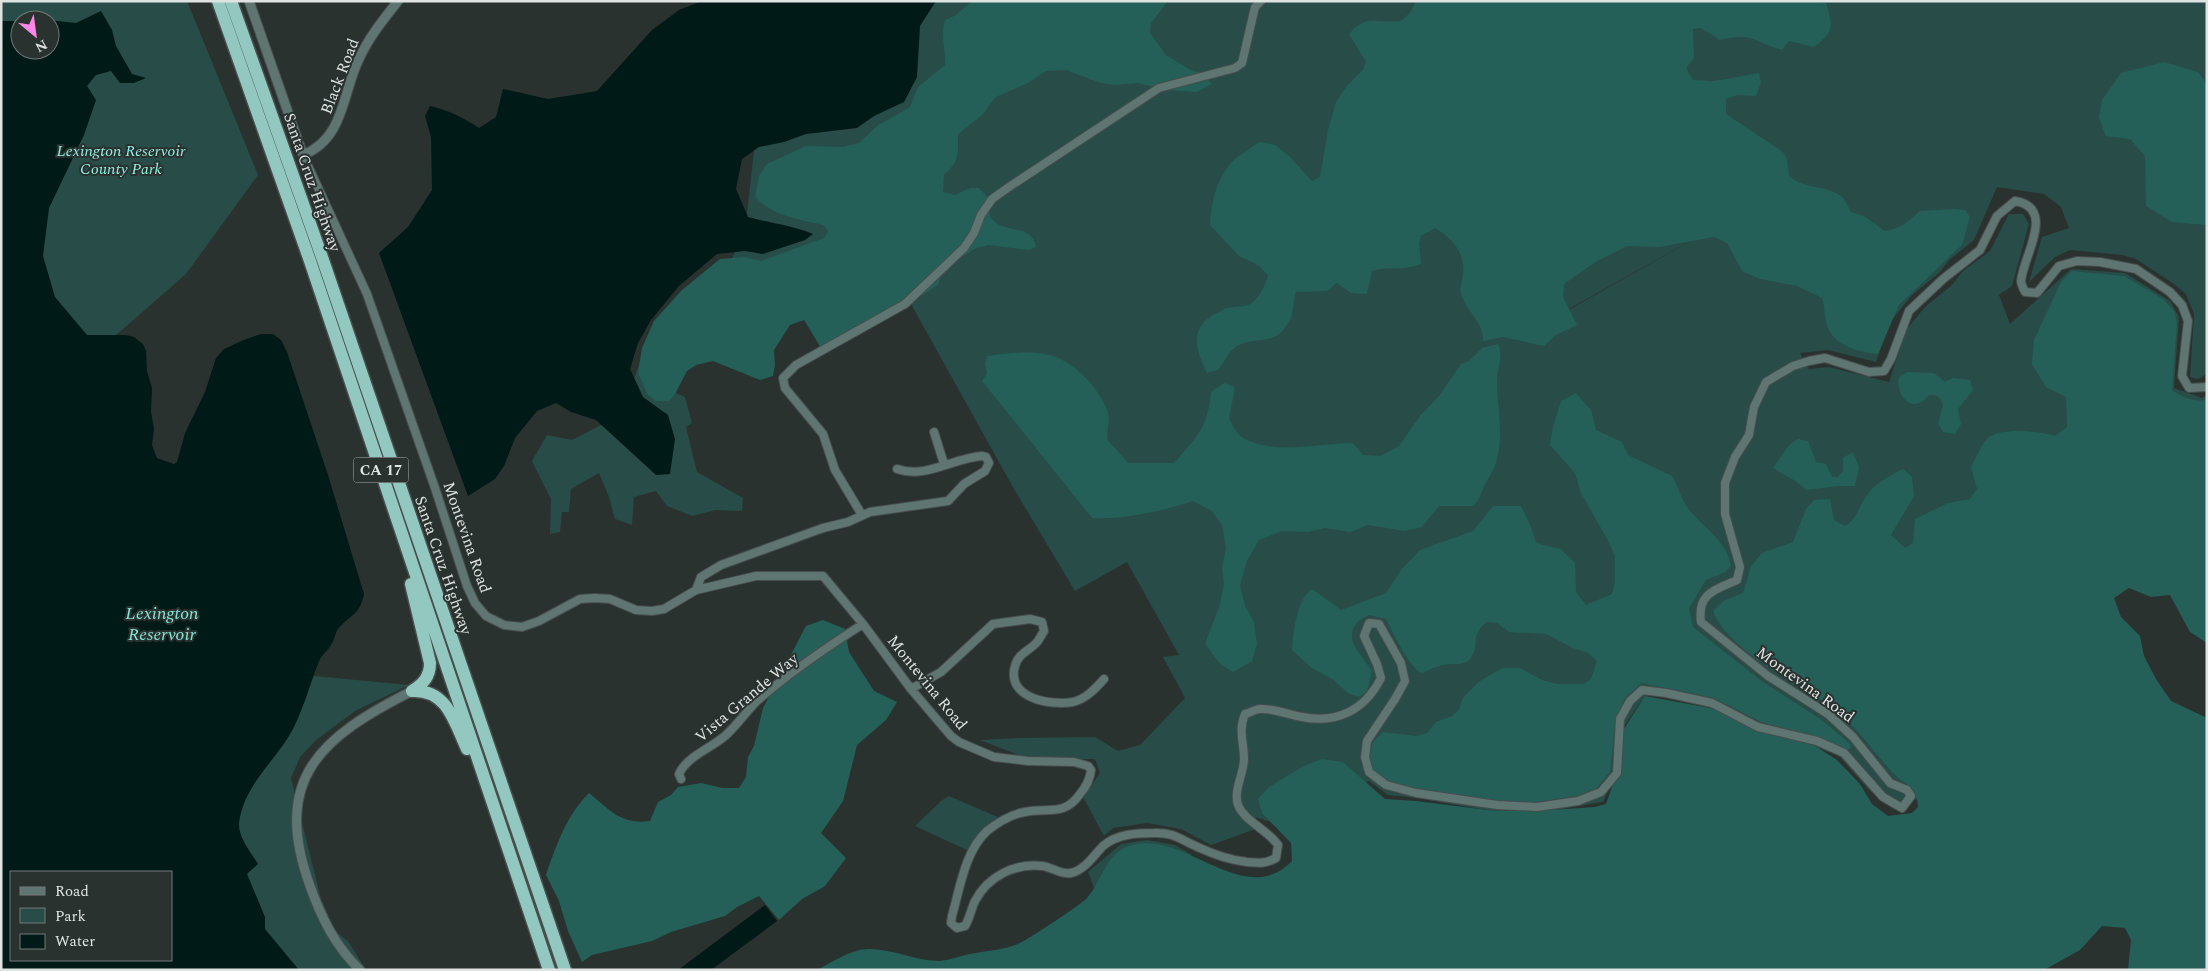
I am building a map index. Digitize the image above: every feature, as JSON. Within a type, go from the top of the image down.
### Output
[{"type":"highway","name":"Santa Cruz Highway","points":[[218,1],[307,252],[549,970]]},
{"type":"highway","name":"Santa Cruz Highway","points":[[232,1],[314,234],[565,970]]},
{"type":"highway","points":[[388,490],[429,658],[428,676],[422,684],[412,691]]},
{"type":"highway","points":[[412,691],[430,692],[442,702],[455,722],[495,810]]},
{"type":"street","name":"Montevina Road","points":[[249,1],[303,155],[366,294],[435,488],[467,586],[478,608],[498,622],[522,627],[539,621],[580,599],[610,599],[636,610],[652,611],[664,609],[696,590],[756,576],[823,576],[863,624],[911,689],[951,736],[967,747],[994,757],[1028,761],[1074,762],[1088,766],[1091,770],[1086,786],[1072,805],[1054,811],[1030,811],[1015,815],[988,831],[975,845],[951,920],[952,926],[960,929],[967,923],[972,907],[982,890],[1000,874],[1026,867],[1044,866],[1057,871],[1071,873],[1088,862],[1104,845],[1118,837],[1156,833],[1170,834],[1178,836],[1217,856],[1234,861],[1265,864],[1276,858],[1278,845],[1270,834],[1248,818],[1238,804],[1238,786],[1244,760],[1241,724],[1246,714],[1260,709],[1304,718],[1328,718],[1347,714],[1358,706],[1374,691],[1381,678],[1377,664],[1364,636],[1369,623],[1379,624],[1402,663],[1405,681],[1395,700],[1367,741],[1365,757],[1369,772],[1386,784],[1457,800],[1497,805],[1537,807],[1578,801],[1601,792],[1617,773],[1620,719],[1630,701],[1642,690],[1666,692],[1712,703],[1758,726],[1817,741],[1844,753],[1883,797],[1902,808],[1911,796],[1907,790],[1890,783],[1853,737],[1828,714],[1768,676],[1701,622],[1699,609],[1705,598],[1716,590],[1737,580],[1740,567],[1725,514],[1725,483],[1734,458],[1749,435],[1754,406],[1766,382],[1808,360],[1825,358],[1869,372],[1884,371],[1909,311],[1943,279],[1980,250],[1997,216],[2015,201],[2025,202],[2034,210],[2036,232],[2021,282],[2025,292],[2037,293],[2059,266],[2077,261],[2100,262],[2136,269],[2170,292],[2182,305],[2188,321],[2182,376],[2190,388],[2207,387]]},
{"type":"street","name":"Black Road","points":[[303,155],[319,147],[332,133],[358,61],[372,34],[398,1]]},
{"type":"street","points":[[862,515],[834,470],[823,434],[785,388],[783,378],[796,365],[905,304],[964,248],[974,233],[981,215],[992,199],[1159,88],[1235,68],[1242,63],[1255,7],[1261,1]]},
{"type":"street","points":[[934,432],[944,464]]},
{"type":"street","points":[[696,590],[701,577],[721,565],[822,528],[848,522],[862,515],[948,501],[964,484],[985,471],[989,463],[986,457],[982,456],[944,464],[924,471],[906,472],[898,469]]},
{"type":"street","points":[[911,689],[941,672],[993,624],[1030,619],[1042,622],[1044,631],[1037,642],[1017,658],[1013,674],[1017,687],[1031,698],[1056,703],[1074,702],[1090,693],[1104,679]]},
{"type":"street","name":"Vista Grande Way","points":[[681,779],[679,774],[685,765],[725,736],[757,702],[830,644],[863,624]]},
{"type":"street","points":[[360,970],[336,942],[312,892],[298,843],[296,819],[298,799],[309,769],[336,738],[360,720],[412,691]]},
{"type":"green space","name":"Lexington Reservoir County Park","points":[[1,1],[187,1],[258,175],[186,274],[115,336],[45,750],[251,670],[409,685],[355,711],[316,740],[300,757],[291,778],[321,899],[336,932],[348,941],[366,970],[1,970]]},
{"type":"green space","points":[[896,1],[2207,1],[2207,374],[2198,379],[2190,377],[2194,314],[2186,294],[2136,259],[2122,255],[2070,250],[2055,257],[2029,282],[2042,237],[2069,228],[2061,207],[2044,194],[1997,187],[1974,240],[1949,260],[1939,273],[1912,295],[1890,322],[1876,362],[1828,350],[1800,353],[1809,369],[1829,367],[1889,382],[1906,330],[1925,307],[1952,285],[1963,271],[1990,251],[2009,214],[2023,214],[2029,224],[2012,286],[1999,295],[2010,324],[2071,269],[2125,273],[2170,301],[2179,317],[2174,388],[2202,398],[2207,395],[2207,526],[1974,649],[1924,796],[1893,809],[1869,790],[1839,756],[1802,742],[1761,733],[1723,709],[1647,693],[1623,728],[1611,783],[1603,802],[1519,816],[1418,798],[1388,795],[1369,781],[1271,822],[1255,817],[1261,827],[1211,845],[1181,829],[1147,823],[1113,828],[1104,836],[1083,797],[1100,773],[1095,759],[1029,759],[980,740],[1095,737],[1118,751],[1140,745],[1185,698],[1163,657],[1179,655],[1127,562],[1075,591],[1014,489],[911,304],[820,347],[783,280],[664,388],[685,397],[692,423],[686,427],[697,472],[743,498],[742,511],[715,510],[692,516],[667,506],[656,491],[634,497],[632,525],[615,519],[609,497],[599,473],[571,489],[569,512],[562,512],[560,532],[550,534],[551,499],[532,461],[547,435],[572,440],[621,415],[648,340],[716,292],[745,231],[756,133]],"holes":[[[1724,222],[1535,329],[1535,328]]]},
{"type":"green space","points":[[972,1],[1168,1],[1151,23],[1150,33],[1166,55],[1189,69],[1203,74],[1212,84],[1197,92],[1166,90],[1138,83],[1114,85],[1101,83],[1066,70],[1046,71],[1028,83],[996,97],[982,115],[958,134],[957,157],[953,166],[944,175],[943,192],[955,195],[970,188],[979,188],[987,197],[992,220],[1030,235],[1036,247],[1029,250],[988,245],[976,248],[943,269],[938,285],[919,297],[820,346],[804,320],[790,325],[774,350],[775,365],[773,376],[760,380],[713,361],[696,365],[687,371],[675,394],[669,401],[656,401],[648,395],[638,373],[642,348],[654,321],[682,290],[720,259],[745,257],[761,261],[824,238],[828,231],[824,225],[779,213],[755,197],[759,176],[767,164],[806,146],[843,147],[859,143],[877,126],[910,107],[918,87],[945,65],[943,32],[945,20],[956,15]]},
{"type":"green space","points":[[1416,1],[1809,1],[1826,3],[1831,23],[1829,32],[1814,47],[1789,41],[1782,50],[1747,38],[1740,37],[1720,40],[1701,28],[1693,29],[1694,58],[1686,68],[1693,80],[1712,81],[1759,73],[1761,83],[1756,96],[1737,95],[1726,99],[1726,114],[1783,152],[1787,160],[1789,176],[1795,180],[1837,194],[1844,199],[1851,212],[1864,216],[1885,231],[1895,229],[1904,224],[1919,211],[1965,210],[1970,217],[1962,245],[1899,305],[1878,354],[1848,347],[1835,338],[1827,325],[1822,298],[1797,286],[1760,279],[1742,271],[1727,243],[1714,237],[1659,247],[1627,246],[1597,261],[1564,284],[1563,297],[1577,325],[1556,335],[1544,346],[1503,337],[1483,341],[1480,327],[1463,300],[1461,293],[1463,266],[1460,252],[1447,236],[1435,228],[1421,236],[1419,243],[1421,264],[1408,268],[1385,268],[1372,271],[1367,294],[1351,293],[1337,283],[1327,291],[1296,292],[1291,316],[1280,333],[1268,339],[1237,346],[1218,370],[1207,373],[1198,349],[1197,341],[1200,327],[1213,315],[1224,309],[1244,306],[1253,302],[1261,293],[1268,275],[1258,265],[1239,256],[1210,225],[1213,201],[1222,177],[1234,160],[1259,142],[1275,145],[1289,156],[1312,181],[1320,177],[1328,130],[1336,102],[1346,87],[1363,70],[1366,62],[1349,34],[1367,21],[1401,21],[1410,13]]},
{"type":"green space","points":[[2164,62],[2198,72],[2207,84],[2207,225],[2172,222],[2146,206],[2145,156],[2130,139],[2106,136],[2099,118],[2102,100],[2121,73]]},
{"type":"green space","points":[[2072,271],[2124,276],[2163,299],[2174,311],[2177,323],[2172,390],[2193,400],[2207,399],[2207,643],[2190,632],[2170,595],[2151,597],[2129,588],[2114,598],[2121,617],[2140,636],[2144,656],[2156,679],[2171,701],[2207,718],[2207,970],[2128,970],[2131,940],[2125,928],[2102,926],[2080,950],[2044,970],[817,970],[842,956],[869,949],[940,961],[1018,944],[1083,902],[1093,891],[1111,859],[1125,848],[1136,844],[1156,844],[1176,849],[1236,874],[1255,877],[1274,874],[1292,861],[1291,843],[1262,813],[1258,799],[1269,787],[1306,765],[1322,759],[1343,762],[1385,799],[1495,811],[1537,811],[1595,807],[1606,804],[1612,787],[1624,729],[1645,696],[1721,710],[1757,729],[1815,746],[1837,760],[1860,784],[1872,804],[1888,816],[1912,813],[1918,807],[1913,791],[1892,772],[1849,723],[1833,708],[1748,653],[1721,625],[1713,611],[1723,601],[1743,593],[1751,566],[1762,553],[1793,542],[1806,509],[1814,500],[1830,499],[1834,520],[1845,526],[1856,515],[1867,495],[1874,487],[1885,478],[1903,469],[1912,477],[1914,496],[1891,535],[1905,548],[1913,543],[1915,519],[1948,503],[1970,499],[1977,489],[1971,467],[1980,449],[1992,435],[2009,431],[2020,431],[2055,436],[2067,427],[2066,397],[2046,387],[2032,364],[2034,340],[2061,282]]},
{"type":"green space","points":[[1498,344],[1500,348],[1497,381],[1500,430],[1499,449],[1495,466],[1477,502],[1473,506],[1439,506],[1422,527],[1405,531],[1368,525],[1350,532],[1325,528],[1308,532],[1282,531],[1259,540],[1247,561],[1240,585],[1245,606],[1254,622],[1257,644],[1252,661],[1233,672],[1220,664],[1205,644],[1220,604],[1224,583],[1222,568],[1226,548],[1222,525],[1212,511],[1193,501],[1143,514],[1117,518],[1092,518],[982,381],[987,373],[985,364],[987,356],[1039,353],[1065,362],[1083,375],[1104,402],[1109,422],[1107,439],[1128,463],[1174,463],[1200,431],[1207,414],[1211,392],[1224,383],[1235,387],[1229,419],[1243,438],[1269,446],[1283,447],[1353,443],[1363,455],[1380,456],[1399,446],[1420,416],[1439,396],[1461,364],[1469,361],[1482,348]]},
{"type":"green space","points":[[1907,372],[1934,373],[1945,382],[1953,378],[1970,380],[1973,390],[1958,409],[1961,424],[1955,434],[1943,432],[1938,423],[1943,406],[1941,399],[1935,395],[1929,395],[1920,403],[1915,404],[1906,401],[1900,392],[1898,382],[1899,377]]},
{"type":"green space","points":[[1576,393],[1591,410],[1596,430],[1622,442],[1628,455],[1672,476],[1687,507],[1715,536],[1729,557],[1731,566],[1725,572],[1706,580],[1689,608],[1693,627],[1763,682],[1822,720],[1849,743],[1851,748],[1847,750],[1819,737],[1761,722],[1714,698],[1641,683],[1625,698],[1616,718],[1610,772],[1597,788],[1577,796],[1536,802],[1498,801],[1418,789],[1388,781],[1373,770],[1370,757],[1372,743],[1383,732],[1416,736],[1427,733],[1436,722],[1452,716],[1459,710],[1463,698],[1480,681],[1502,668],[1520,668],[1542,680],[1557,684],[1583,684],[1591,679],[1597,661],[1588,653],[1573,648],[1546,634],[1509,632],[1497,623],[1486,622],[1481,628],[1476,637],[1474,651],[1467,661],[1461,664],[1441,665],[1422,673],[1417,670],[1407,657],[1386,619],[1367,616],[1356,624],[1352,636],[1356,649],[1372,671],[1367,692],[1359,697],[1348,693],[1332,679],[1312,668],[1292,650],[1299,608],[1312,589],[1341,610],[1386,593],[1401,570],[1420,550],[1473,531],[1493,506],[1521,506],[1536,543],[1561,549],[1575,563],[1576,592],[1586,605],[1612,594],[1615,582],[1615,556],[1581,493],[1575,473],[1550,445],[1561,401]]},
{"type":"green space","points":[[1798,439],[1808,441],[1816,462],[1826,464],[1832,477],[1838,477],[1843,471],[1843,458],[1853,452],[1859,467],[1855,486],[1806,490],[1773,468],[1789,445]]},
{"type":"green space","points":[[823,620],[845,629],[849,652],[874,691],[897,702],[886,720],[857,745],[843,801],[821,833],[846,858],[825,886],[802,899],[779,920],[759,896],[737,907],[725,916],[671,932],[652,941],[592,955],[582,962],[568,931],[559,901],[546,875],[558,842],[574,811],[589,793],[616,815],[631,821],[650,821],[658,802],[671,795],[678,787],[701,783],[722,788],[739,788],[746,777],[748,757],[754,746],[763,708],[806,626]]},
{"type":"green space","points":[[949,796],[1007,821],[971,852],[915,826],[941,801]]},
{"type":"green space","points":[[1147,840],[1175,845],[1192,855],[1096,893],[1088,872],[1121,844]]},
{"type":"water","points":[[702,1],[936,1],[920,26],[917,77],[904,102],[874,116],[857,128],[806,134],[784,142],[759,147],[742,159],[736,189],[748,217],[797,228],[813,234],[805,240],[763,254],[745,251],[717,254],[679,286],[651,320],[638,343],[630,369],[643,397],[668,415],[675,439],[670,474],[656,475],[596,420],[571,412],[556,403],[537,411],[515,438],[504,466],[495,479],[468,496],[379,253],[408,227],[432,190],[431,137],[425,116],[430,106],[456,115],[479,128],[496,117],[503,89],[548,99],[597,91],[652,30],[679,10]]},
{"type":"water","name":"Lexington Reservoir","points":[[101,11],[112,30],[116,46],[132,74],[146,78],[134,83],[120,83],[111,71],[96,75],[87,86],[96,100],[84,135],[49,208],[43,256],[55,297],[87,335],[126,335],[134,337],[143,344],[146,351],[147,371],[152,388],[151,412],[154,429],[152,445],[157,458],[174,464],[177,462],[185,433],[205,392],[216,358],[224,349],[261,334],[273,334],[281,340],[287,352],[328,475],[364,594],[360,607],[338,629],[331,645],[320,659],[293,729],[247,796],[239,823],[243,839],[258,864],[247,874],[265,917],[265,929],[299,970],[1,970],[1,21],[10,21],[10,60],[60,60],[60,21],[76,23]]},
{"type":"water","points":[[765,905],[777,921],[711,970],[678,970]]}]
